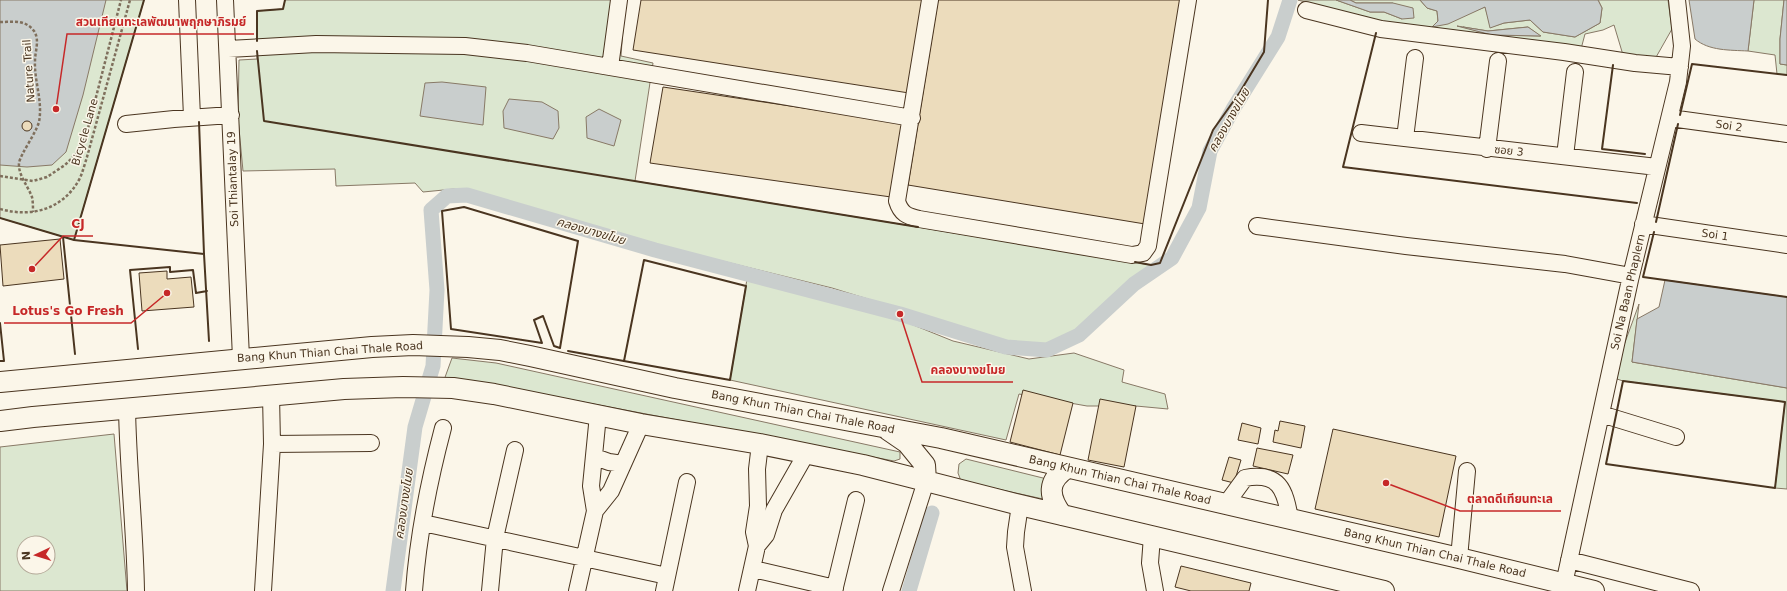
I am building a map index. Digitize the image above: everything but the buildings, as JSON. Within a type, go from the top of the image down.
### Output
[{"type":"main road","name":"Bang Khun Thian Chai Thale Road","points":[[0,382],[241,358],[413,345],[500,350],[675,388],[941,438],[1459,558],[1594,591]]},
{"type":"main road","points":[[0,421],[344,389],[403,387],[453,388],[494,394],[598,414],[640,424],[760,444],[863,465],[1356,588],[1384,591]]},
{"type":"main road","points":[[885,428],[906,443],[925,465],[926,481]]},
{"type":"main road","points":[[1062,514],[1053,500],[1051,486],[1059,473],[1067,468]]},
{"type":"street","points":[[187,0],[192,118]]},
{"type":"street","name":"Soi Thiantalay 19","points":[[225,0],[241,358]]},
{"type":"street","points":[[610,67],[618,0]]},
{"type":"street","points":[[930,0],[912,118],[897,201],[899,208],[905,215],[919,219],[1132,255],[1143,253],[1148,246],[1188,0]]},
{"type":"street","name":"Soi Na Baan Phaplern","points":[[1564,584],[1631,276],[1678,82],[1682,46],[1677,0]]},
{"type":"street","points":[[1306,10],[1381,29],[1564,52],[1635,63],[1680,67]]},
{"type":"street","points":[[228,49],[316,44],[465,46],[527,53],[912,118]]},
{"type":"street","points":[[1405,138],[1415,58]]},
{"type":"street","points":[[1487,149],[1498,61]]},
{"type":"street","points":[[1565,156],[1575,72]]},
{"type":"street","points":[[126,124],[231,115]]},
{"type":"street","name":"Soi 2","points":[[1670,118],[1787,134]]},
{"type":"street","name":"ซอย 3","points":[[1361,133],[1487,149],[1565,156],[1658,167]]},
{"type":"street","name":"Soi 1","points":[[1643,224],[1787,245]]},
{"type":"street","points":[[1257,226],[1406,246],[1565,264],[1631,276]]},
{"type":"street","points":[[263,591],[272,444],[271,395]]},
{"type":"street","points":[[127,408],[128,457],[134,528],[136,591]]},
{"type":"street","points":[[577,591],[595,511],[591,486],[598,414]]},
{"type":"street","points":[[1601,414],[1676,437]]},
{"type":"street","points":[[595,511],[611,491],[640,424]]},
{"type":"street","points":[[414,591],[416,563],[432,471],[443,428]]},
{"type":"street","points":[[272,444],[371,443]]},
{"type":"street","points":[[747,591],[757,546],[754,532],[758,506],[760,444]]},
{"type":"street","points":[[490,591],[495,538],[515,450]]},
{"type":"street","points":[[757,546],[766,535],[774,510],[806,454]]},
{"type":"street","points":[[594,457],[609,462],[623,464]]},
{"type":"street","points":[[1459,558],[1467,471]]},
{"type":"street","points":[[1226,504],[1246,478],[1259,476],[1268,477],[1274,480],[1282,491],[1288,505],[1290,519]]},
{"type":"street","points":[[891,591],[926,481]]},
{"type":"street","points":[[423,523],[585,558],[666,583],[687,482]]},
{"type":"street","points":[[758,486],[784,493]]},
{"type":"street","points":[[752,569],[834,590],[856,500]]},
{"type":"street","points":[[1020,505],[1015,547],[1023,591]]},
{"type":"street","points":[[1152,536],[1150,563],[1154,591]]},
{"type":"street","points":[[1569,560],[1674,589],[1691,591]]},
{"type":"path","points":[[0,176],[33,181],[47,177],[65,166],[78,152],[86,136],[121,0]]},
{"type":"path","name":"Bicycle Lane","points":[[0,209],[15,213],[33,212],[49,208],[62,200],[73,189],[81,176],[130,0]]},
{"type":"path","name":"Nature Trail","points":[[0,22],[15,21],[28,25],[34,32],[36,38],[37,48],[35,69],[40,105],[39,120],[35,132],[19,162],[23,179],[32,199],[33,212]]},
{"type":"green space","points":[[0,0],[144,0],[74,240],[0,218]]},
{"type":"green space","points":[[285,0],[625,0],[621,56],[653,63],[635,181],[1151,265],[1130,280],[1076,330],[1047,345],[1011,343],[832,288],[681,251],[481,194],[454,189],[423,192],[415,183],[336,186],[335,169],[243,171],[238,118],[239,60],[257,59],[257,11],[283,9]]},
{"type":"green space","points":[[1298,0],[1336,0],[1370,12],[1384,12],[1402,19],[1393,3],[1356,3],[1350,0],[1420,0],[1427,8],[1437,11],[1438,21],[1432,27],[1485,7],[1491,27],[1504,23],[1530,20],[1543,32],[1575,37],[1600,23],[1602,8],[1598,0],[1668,0],[1672,29],[1655,59],[1623,55],[1614,25],[1603,30],[1585,34],[1581,49],[1387,26]],"holes":[[[1463,27],[1488,31],[1528,27],[1540,36],[1492,35]]]},
{"type":"green space","points":[[1754,0],[1784,0],[1780,39],[1780,64],[1787,65],[1787,75],[1777,74],[1775,55],[1748,51]]},
{"type":"green space","points":[[747,279],[901,320],[953,341],[1029,359],[1074,353],[1124,370],[1122,382],[1165,394],[1168,409],[1136,406],[1087,406],[1019,394],[1006,440],[730,380]]},
{"type":"green space","points":[[1639,304],[1632,362],[1787,388],[1787,489],[1775,488],[1785,402],[1617,379],[1620,356]]},
{"type":"green space","points":[[452,358],[496,363],[900,452],[900,459],[894,461],[509,388],[444,380]]},
{"type":"green space","points":[[114,434],[127,591],[0,591],[0,447]]},
{"type":"green space","points":[[966,459],[1047,479],[1043,499],[961,481],[958,473],[959,464]]},
{"type":"shaded area","points":[[0,0],[106,0],[83,95],[66,152],[52,165],[27,167],[0,165]]},
{"type":"shaded area","points":[[1336,0],[1350,0],[1356,3],[1393,3],[1413,8],[1414,18],[1402,19],[1384,12],[1370,12]]},
{"type":"shaded area","points":[[1420,0],[1598,0],[1602,8],[1600,23],[1575,37],[1543,32],[1530,20],[1504,23],[1490,28],[1485,7],[1448,24],[1432,27],[1438,21],[1437,11],[1427,8]]},
{"type":"shaded area","points":[[1689,0],[1754,0],[1748,51],[1713,48],[1695,39]]},
{"type":"shaded area","points":[[1784,0],[1787,0],[1787,65],[1780,64],[1780,39]]},
{"type":"shaded area","points":[[1457,26],[1488,31],[1528,27],[1541,36],[1492,35]]},
{"type":"shaded area","points":[[442,82],[486,87],[483,125],[420,116],[425,83]]},
{"type":"shaded area","points":[[509,99],[542,102],[558,111],[559,128],[553,139],[504,128],[503,111]]},
{"type":"shaded area","points":[[599,109],[621,120],[614,146],[587,138],[586,117]]},
{"type":"shaded area","points":[[1665,280],[1787,297],[1787,388],[1632,362],[1637,319],[1659,307]]},
{"type":"waterway","name":"คลองบางขโมย","points":[[393,591],[415,427],[433,366],[437,290],[431,210],[447,196],[467,195],[655,250],[900,314],[1006,347],[1047,350],[1079,335],[1134,284],[1172,258],[1199,208],[1210,151],[1233,109],[1278,37],[1290,0]]},
{"type":"waterway","points":[[909,591],[932,513]]},
{"type":"wall","points":[[0,218],[74,240],[144,0]]},
{"type":"wall","points":[[257,41],[257,11],[283,9],[285,0]]},
{"type":"wall","points":[[1135,262],[1151,265],[1160,263],[1213,130],[1240,92],[1264,52],[1268,0]]},
{"type":"wall","points":[[1376,33],[1343,167],[1637,203]]},
{"type":"wall","points":[[257,51],[264,121],[918,227]]},
{"type":"wall","points":[[1680,115],[1692,64],[1787,75]]},
{"type":"wall","points":[[1613,65],[1602,149],[1645,154]]},
{"type":"wall","points":[[199,122],[204,254]]},
{"type":"wall","points":[[1656,222],[1678,124]]},
{"type":"wall","points":[[464,207],[578,241],[560,348],[554,346],[543,316],[534,320],[542,343],[451,329],[442,211],[464,207]]},
{"type":"wall","points":[[1654,232],[1643,277],[1787,297]]},
{"type":"wall","points":[[63,237],[75,354]]},
{"type":"wall","points":[[74,240],[204,254],[209,341]]},
{"type":"wall","points":[[568,351],[730,380],[746,286],[644,260],[624,361]]},
{"type":"wall","points":[[138,349],[130,270],[170,267],[170,272],[193,270],[196,293],[207,291]]},
{"type":"wall","points":[[0,323],[4,361],[0,361]]},
{"type":"wall","points":[[1623,381],[1785,402],[1775,488],[1606,464],[1623,381]]},
{"type":"place","name":"สวนเทียนทะเลพัฒนาพฤกษาภิรมย์","points":[[56,109]]},
{"type":"place","name":"CJ","points":[[32,269]]},
{"type":"place","name":"Lotus's Go Fresh","points":[[167,293]]},
{"type":"place","name":"คลองบางขโมย","points":[[900,314]]},
{"type":"place","name":"ตลาดดีเทียนทะเล","points":[[1386,483]]}]
